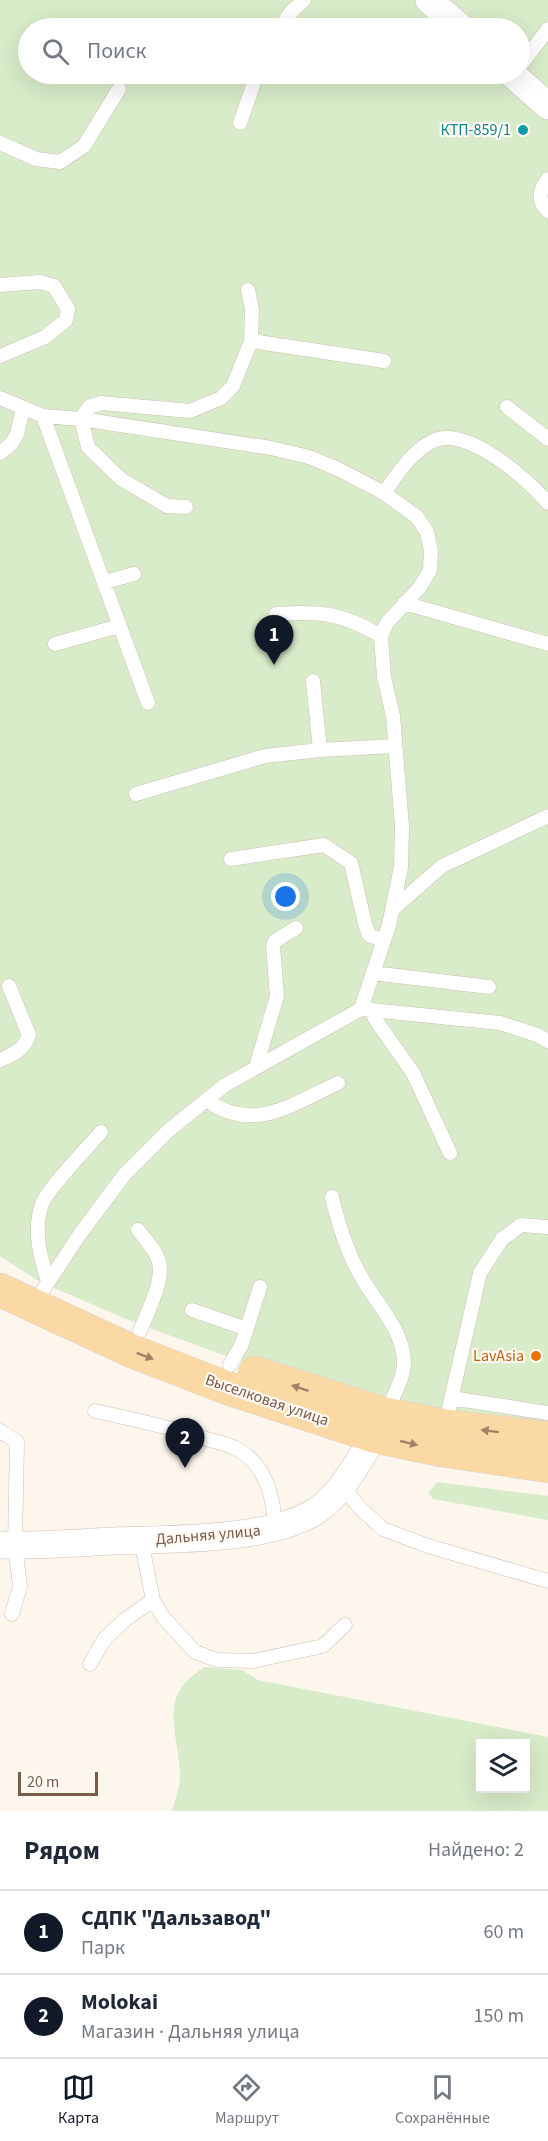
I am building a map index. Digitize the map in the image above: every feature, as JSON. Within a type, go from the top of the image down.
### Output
[{"type":"main road","name":"Выселковая улица","points":[[0,1266],[140,1331],[441,1450],[545,1433]]},
{"type":"main road","name":"Выселковая улица","points":[[0,1290],[134,1352],[227,1388],[380,1425],[448,1412],[545,1433]]},
{"type":"street","points":[[429,0],[450,18]]},
{"type":"street","points":[[529,84],[545,97]]},
{"type":"street","name":"Дальняя улица","points":[[8,1545],[178,1539],[275,1528],[317,1510],[342,1486],[380,1425]]},
{"type":"lane","points":[[287,18],[304,0]]},
{"type":"lane","points":[[530,52],[548,29]]},
{"type":"lane","points":[[240,123],[254,84]]},
{"type":"lane","points":[[0,143],[36,159],[60,162],[84,146],[119,89]]},
{"type":"lane","points":[[548,179],[540,193],[540,201],[548,211]]},
{"type":"lane","points":[[0,285],[40,282],[54,286],[68,309],[66,320],[45,337],[0,356]]},
{"type":"lane","points":[[186,507],[167,506],[121,479],[88,447],[81,419],[89,407],[101,403],[190,411],[221,398],[232,386],[251,342],[252,309],[248,290]]},
{"type":"lane","points":[[251,342],[384,361]]},
{"type":"lane","points":[[0,398],[43,416],[81,419],[271,448],[309,457],[384,493],[417,518],[427,532],[431,551],[430,570],[420,587],[387,623],[381,636],[384,677],[393,716],[402,826],[401,867],[392,910],[365,1009]]},
{"type":"lane","points":[[507,407],[548,439]]},
{"type":"lane","points":[[0,453],[12,444],[23,409]]},
{"type":"lane","points":[[43,416],[148,703]]},
{"type":"lane","points":[[384,493],[411,456],[433,440],[451,437],[487,451],[538,491],[548,503]]},
{"type":"lane","points":[[105,582],[134,574]]},
{"type":"lane","points":[[404,603],[548,644]]},
{"type":"lane","points":[[276,614],[331,614],[381,636]]},
{"type":"lane","points":[[55,644],[119,626]]},
{"type":"lane","points":[[313,681],[320,750]]},
{"type":"lane","points":[[136,794],[266,756],[394,746]]},
{"type":"lane","points":[[392,910],[442,866],[548,816]]},
{"type":"lane","points":[[231,859],[324,845],[351,863],[369,935],[384,941]]},
{"type":"lane","points":[[255,1067],[277,996],[273,946],[275,941],[296,928]]},
{"type":"lane","points":[[373,973],[489,987]]},
{"type":"lane","points":[[0,1060],[16,1053],[25,1045],[29,1035],[9,986]]},
{"type":"lane","points":[[365,1009],[377,1022],[412,1073],[450,1153]]},
{"type":"lane","points":[[45,1286],[124,1175],[169,1130],[225,1085],[365,1009],[500,1023],[548,1041]]},
{"type":"lane","points":[[207,1101],[234,1116],[268,1115],[338,1083]]},
{"type":"lane","points":[[45,1286],[37,1236],[42,1203],[101,1132]]},
{"type":"lane","points":[[332,1197],[338,1224],[349,1254],[365,1284],[396,1331],[404,1360],[396,1392],[380,1425]]},
{"type":"lane","points":[[448,1412],[480,1273],[502,1239],[521,1225],[548,1227]]},
{"type":"lane","points":[[138,1230],[156,1255],[160,1270],[159,1280],[140,1331]]},
{"type":"lane","points":[[230,1365],[242,1344],[260,1287]]},
{"type":"lane","points":[[192,1310],[247,1329]]},
{"type":"lane","points":[[95,1411],[158,1424],[237,1449],[251,1460],[263,1475],[274,1503],[275,1528]]},
{"type":"lane","points":[[0,1431],[17,1442],[8,1545],[20,1586],[12,1614]]},
{"type":"lane","points":[[342,1486],[360,1508],[383,1529],[428,1546],[548,1581]]},
{"type":"lane","points":[[141,1540],[153,1600],[163,1617],[195,1652],[218,1659],[253,1661],[323,1646],[345,1625]]},
{"type":"lane","points":[[90,1664],[105,1638],[126,1619],[153,1600]]},
{"type":"green space","points":[[0,0],[548,0],[548,1434],[302,1384],[133,1322],[40,1282],[0,1256]]},
{"type":"green space","points":[[437,1482],[548,1496],[548,1520],[433,1499],[428,1493]]},
{"type":"green space","points":[[204,1667],[242,1670],[258,1680],[548,1737],[548,1811],[172,1811],[180,1775],[174,1726],[175,1703],[179,1692],[192,1676]]},
{"type":"place","name":"КТП-859/1","points":[[523,130]]},
{"type":"place","name":"СДПК \"Дальзавод\"","points":[[274,665]]},
{"type":"place","name":"LavAsia","points":[[536,1356]]},
{"type":"place","name":"Molokai","points":[[185,1468]]}]
